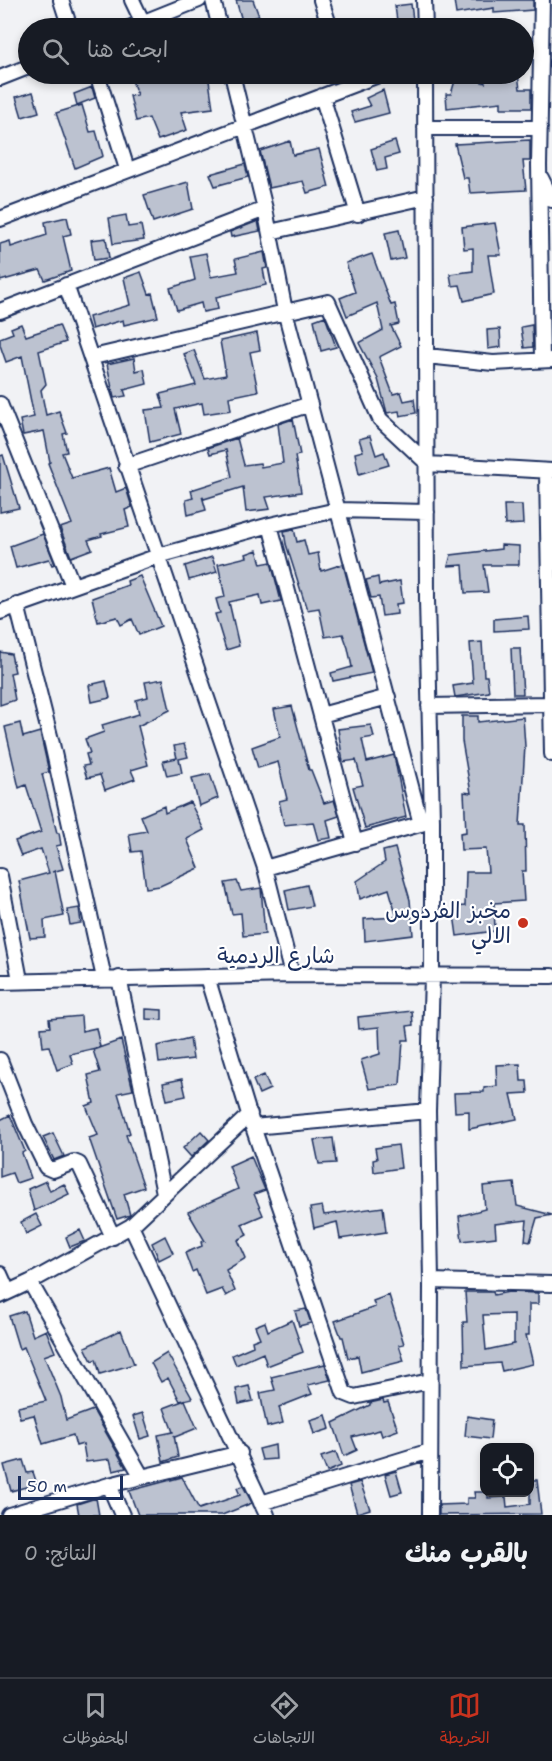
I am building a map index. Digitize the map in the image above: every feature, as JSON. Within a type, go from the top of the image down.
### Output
[{"type":"street","points":[[61,0],[67,18]]},
{"type":"street","points":[[132,0],[141,18]]},
{"type":"street","points":[[155,18],[199,0]]},
{"type":"street","points":[[213,0],[218,18]]},
{"type":"street","points":[[321,0],[327,18]]},
{"type":"street","points":[[424,0],[425,18]]},
{"type":"street","points":[[427,356],[493,363],[547,360],[539,174],[542,0]]},
{"type":"street","points":[[0,78],[18,71]]},
{"type":"street","points":[[100,84],[127,169]]},
{"type":"street","points":[[234,84],[265,209],[285,311],[388,696],[426,823]]},
{"type":"street","points":[[0,219],[127,169],[245,127],[321,96],[339,84]]},
{"type":"street","points":[[425,84],[429,706],[426,823],[432,976],[428,1111],[431,1281],[430,1515]]},
{"type":"street","points":[[321,96],[358,214]]},
{"type":"street","points":[[425,128],[540,128]]},
{"type":"street","points":[[539,174],[552,200]]},
{"type":"street","points":[[270,232],[426,197]]},
{"type":"street","points":[[0,311],[265,209]]},
{"type":"street","points":[[66,285],[93,357],[126,466],[265,868],[292,975]]},
{"type":"street","points":[[93,357],[322,301],[330,304],[380,419],[428,464],[549,472],[552,754]]},
{"type":"street","points":[[0,404],[3,425],[73,586]]},
{"type":"street","points":[[126,466],[310,404]]},
{"type":"street","points":[[0,612],[159,556],[270,525],[337,510],[427,512]]},
{"type":"street","points":[[270,525],[355,843]]},
{"type":"street","points":[[17,605],[52,744],[105,978]]},
{"type":"street","points":[[321,715],[388,696]]},
{"type":"street","points":[[429,706],[551,704]]},
{"type":"street","points":[[265,868],[426,823]]},
{"type":"street","points":[[0,876],[20,980]]},
{"type":"street","name":"شارع الردمية","points":[[0,982],[292,975],[552,976]]},
{"type":"street","points":[[207,977],[252,1121],[344,1393],[354,1396],[430,1381]]},
{"type":"street","points":[[119,978],[164,1193]]},
{"type":"street","points":[[0,1060],[25,1124],[46,1167],[53,1170],[74,1162],[79,1164],[112,1237]]},
{"type":"street","points":[[0,1274],[4,1294],[131,1226],[164,1193],[252,1121],[428,1111]]},
{"type":"street","points":[[131,1226],[240,1453],[264,1509],[430,1451]]},
{"type":"street","points":[[431,1281],[552,1284]]},
{"type":"street","points":[[30,1282],[142,1477]]},
{"type":"street","points":[[9,1515],[109,1485],[240,1453]]},
{"type":"street","points":[[109,1485],[122,1515]]},
{"type":"building","points":[[236,0],[253,0],[259,16],[241,18]]},
{"type":"building","points":[[454,0],[533,0],[533,10],[494,13],[494,8],[456,14]]},
{"type":"building","points":[[411,4],[413,18],[397,18],[395,6]]},
{"type":"building","points":[[133,84],[209,84],[213,108],[181,112],[187,130],[158,140],[149,118],[136,121],[130,96],[137,95]]},
{"type":"building","points":[[454,84],[519,84],[520,89],[531,89],[531,108],[501,108],[501,102],[447,108],[446,94],[451,94]]},
{"type":"building","points":[[92,87],[95,98],[77,105],[74,94]]},
{"type":"building","points":[[383,90],[389,113],[355,122],[351,112],[370,106],[366,98]]},
{"type":"building","points":[[33,92],[39,112],[22,117],[16,97]]},
{"type":"building","points":[[82,105],[90,132],[96,131],[103,156],[75,168],[56,113]]},
{"type":"building","points":[[530,140],[530,161],[523,161],[526,190],[470,193],[468,178],[463,178],[455,144]]},
{"type":"building","points":[[290,141],[293,155],[319,149],[329,187],[307,193],[303,181],[269,188],[260,151]]},
{"type":"building","points":[[395,141],[399,154],[385,158],[387,169],[377,171],[371,149]]},
{"type":"building","points":[[245,164],[248,177],[215,186],[210,174]]},
{"type":"building","points":[[188,182],[193,209],[153,222],[144,195]]},
{"type":"building","points":[[126,215],[128,227],[141,225],[144,240],[113,244],[109,218]]},
{"type":"building","points":[[67,217],[71,234],[63,236],[71,271],[45,280],[40,270],[0,281],[0,244],[10,241],[11,247],[47,235],[45,222]]},
{"type":"building","points":[[258,221],[260,231],[231,237],[230,232]]},
{"type":"building","points":[[495,223],[501,255],[488,255],[494,294],[464,301],[460,285],[452,286],[450,274],[473,271],[473,248],[464,249],[462,227]]},
{"type":"building","points":[[399,230],[405,258],[391,261],[385,233]]},
{"type":"building","points":[[106,238],[109,258],[94,260],[91,240]]},
{"type":"building","points":[[264,252],[267,268],[263,269],[266,285],[216,297],[218,309],[203,312],[201,303],[177,310],[170,288],[195,280],[190,256],[206,253],[211,277],[238,272],[235,259]]},
{"type":"building","points":[[372,254],[391,305],[395,304],[399,324],[391,326],[401,346],[379,357],[393,394],[401,392],[404,401],[414,399],[416,413],[400,416],[399,411],[387,413],[378,379],[359,343],[383,330],[377,303],[347,316],[340,298],[355,292],[346,263]]},
{"type":"building","points":[[141,272],[149,294],[152,293],[158,317],[124,325],[123,320],[92,329],[89,317],[130,305],[124,278]]},
{"type":"building","points":[[325,316],[336,347],[321,351],[314,320]]},
{"type":"building","points":[[21,324],[26,336],[59,325],[66,342],[39,351],[46,384],[41,390],[46,415],[59,411],[67,433],[63,434],[67,452],[62,453],[72,478],[109,468],[116,492],[126,488],[132,507],[125,510],[129,527],[88,540],[92,549],[71,557],[60,528],[72,524],[48,463],[50,462],[44,431],[23,435],[20,420],[34,417],[22,356],[6,362],[0,345],[0,338],[13,333],[11,328]]},
{"type":"building","points":[[532,325],[533,347],[524,348],[521,327]]},
{"type":"building","points":[[500,329],[501,347],[488,349],[487,330]]},
{"type":"building","points":[[257,333],[260,350],[250,352],[258,391],[229,397],[231,410],[204,414],[202,403],[175,409],[181,434],[150,442],[145,410],[164,408],[160,394],[196,385],[184,354],[194,350],[205,379],[226,375],[220,341]]},
{"type":"building","points":[[134,358],[136,371],[144,369],[147,384],[124,390],[126,396],[114,398],[107,364]]},
{"type":"building","points":[[293,419],[300,455],[295,456],[301,492],[266,497],[270,509],[246,512],[243,487],[204,499],[202,496],[206,510],[188,515],[186,500],[193,498],[191,490],[232,477],[226,450],[210,454],[208,448],[237,438],[244,465],[260,463],[261,467],[283,463],[278,424]]},
{"type":"building","points":[[370,436],[376,455],[384,452],[389,465],[359,474],[355,453],[363,451],[359,439]]},
{"type":"building","points":[[3,455],[19,508],[0,512],[0,456]]},
{"type":"building","points":[[504,505],[522,505],[523,524],[505,525]]},
{"type":"building","points":[[294,529],[297,542],[304,540],[308,555],[318,553],[321,571],[343,564],[372,673],[333,681],[331,673],[352,667],[348,648],[343,634],[325,637],[319,608],[307,610],[286,544],[284,531]]},
{"type":"building","points":[[43,534],[55,564],[52,565],[49,559],[16,568],[10,546]]},
{"type":"building","points":[[501,545],[519,546],[519,565],[484,565],[488,592],[465,593],[463,565],[448,566],[451,555],[501,549]]},
{"type":"building","points":[[257,550],[261,564],[271,562],[281,601],[262,605],[260,595],[229,602],[239,646],[226,650],[215,614],[220,613],[216,599],[225,597],[218,564],[247,557],[246,554]]},
{"type":"building","points":[[212,557],[217,572],[189,580],[185,566]]},
{"type":"building","points":[[140,576],[161,626],[139,635],[132,619],[121,625],[117,617],[98,622],[92,598],[128,585],[127,581]]},
{"type":"building","points":[[378,577],[379,585],[400,581],[403,603],[396,604],[397,614],[382,616],[379,597],[371,598],[366,580]]},
{"type":"building","points":[[528,616],[529,629],[494,631],[494,619]]},
{"type":"building","points":[[482,642],[484,676],[487,676],[489,692],[455,697],[453,686],[473,683],[470,643]]},
{"type":"building","points":[[511,648],[520,648],[523,694],[513,694]]},
{"type":"building","points":[[0,652],[11,654],[15,672],[10,673],[15,700],[0,705]]},
{"type":"building","points":[[163,679],[170,710],[138,726],[148,765],[131,770],[135,779],[105,790],[100,775],[87,778],[83,766],[89,765],[86,754],[90,753],[85,739],[104,732],[102,725],[139,714],[136,700],[148,697],[145,682]]},
{"type":"building","points":[[106,681],[110,698],[92,702],[89,685]]},
{"type":"building","points":[[292,706],[309,770],[311,770],[324,803],[334,800],[339,816],[327,820],[331,838],[318,840],[313,822],[284,825],[279,801],[287,799],[278,762],[258,768],[252,747],[280,737],[274,709]]},
{"type":"building","points":[[462,716],[478,716],[478,722],[523,717],[525,746],[520,825],[525,825],[526,871],[522,871],[524,901],[494,903],[495,931],[457,936],[453,907],[465,906],[466,872],[488,872],[486,849],[461,850],[460,833],[466,832],[464,792],[471,793],[462,741]]},
{"type":"building","points":[[20,723],[23,737],[40,732],[49,772],[42,774],[61,845],[56,846],[63,869],[55,871],[64,916],[44,920],[45,937],[30,938],[19,881],[49,873],[41,849],[21,856],[15,841],[41,832],[26,785],[19,788],[5,727]]},
{"type":"building","points":[[371,725],[374,737],[362,739],[367,762],[394,755],[406,817],[365,828],[353,787],[363,785],[356,760],[343,762],[338,729]]},
{"type":"building","points":[[184,744],[188,757],[179,759],[182,773],[167,776],[163,761],[177,758],[174,746]]},
{"type":"building","points":[[210,774],[218,798],[199,806],[192,778]]},
{"type":"building","points":[[190,802],[204,830],[187,839],[199,868],[160,886],[146,888],[141,851],[132,852],[129,834],[147,831],[141,816],[164,806],[165,813]]},
{"type":"building","points":[[395,848],[410,900],[413,935],[365,941],[364,919],[397,917],[389,889],[360,899],[357,881],[385,862],[383,851]]},
{"type":"building","points":[[237,881],[241,891],[261,888],[265,934],[243,936],[241,913],[232,914],[225,883]]},
{"type":"building","points":[[307,885],[312,906],[289,910],[285,890]]},
{"type":"building","points":[[79,908],[81,923],[70,925],[67,910]]},
{"type":"building","points":[[146,1009],[162,1010],[162,1020],[146,1019]]},
{"type":"building","points":[[412,1011],[413,1025],[407,1026],[409,1040],[403,1040],[400,1085],[369,1089],[361,1060],[380,1054],[379,1027],[359,1029],[358,1017]]},
{"type":"building","points":[[81,1016],[82,1031],[96,1028],[100,1047],[70,1054],[73,1064],[57,1070],[49,1046],[43,1047],[41,1028],[50,1027],[49,1019]]},
{"type":"building","points":[[190,1038],[193,1059],[159,1063],[157,1046]]},
{"type":"building","points":[[121,1040],[133,1090],[118,1093],[130,1133],[126,1135],[144,1187],[124,1194],[130,1215],[117,1219],[89,1138],[98,1135],[86,1106],[94,1103],[88,1075],[100,1072],[93,1050]]},
{"type":"building","points":[[520,1064],[521,1081],[527,1081],[528,1093],[511,1094],[517,1119],[469,1129],[469,1111],[455,1112],[454,1093],[484,1092],[484,1088],[497,1086],[496,1065]]},
{"type":"building","points":[[264,1075],[270,1089],[259,1094],[253,1080]]},
{"type":"building","points":[[182,1079],[186,1096],[167,1100],[163,1083]]},
{"type":"building","points":[[10,1115],[25,1151],[22,1153],[31,1178],[16,1183],[12,1173],[0,1177],[0,1120]]},
{"type":"building","points":[[201,1131],[209,1140],[191,1157],[183,1148]]},
{"type":"building","points":[[53,1133],[64,1156],[54,1160],[43,1137]]},
{"type":"building","points":[[333,1138],[336,1163],[319,1164],[314,1140]]},
{"type":"building","points":[[398,1145],[401,1168],[374,1172],[373,1160],[377,1159],[375,1148]]},
{"type":"building","points":[[251,1156],[265,1190],[254,1194],[263,1215],[242,1224],[247,1235],[238,1240],[246,1258],[226,1270],[235,1291],[226,1296],[222,1289],[206,1295],[196,1270],[192,1272],[185,1253],[202,1246],[201,1242],[205,1241],[188,1212],[238,1189],[229,1166]]},
{"type":"building","points":[[46,1181],[50,1191],[64,1184],[69,1194],[34,1211],[28,1189]]},
{"type":"building","points":[[514,1183],[517,1206],[552,1215],[537,1218],[530,1242],[525,1241],[527,1220],[495,1224],[496,1237],[462,1241],[459,1216],[485,1209],[483,1186]]},
{"type":"building","points":[[322,1206],[324,1215],[383,1207],[386,1232],[340,1239],[337,1222],[314,1228],[310,1208]]},
{"type":"building","points":[[36,1214],[42,1226],[26,1234],[21,1222]]},
{"type":"building","points":[[80,1230],[85,1241],[70,1247],[66,1237]]},
{"type":"building","points":[[165,1236],[173,1253],[159,1260],[152,1243]]},
{"type":"building","points":[[465,1292],[493,1292],[494,1295],[509,1292],[538,1293],[538,1304],[529,1304],[529,1335],[526,1335],[533,1364],[502,1371],[500,1363],[464,1366],[463,1322],[467,1322]],"holes":[[[514,1314],[514,1344],[486,1350],[483,1315]]]},
{"type":"building","points":[[389,1295],[404,1344],[399,1345],[404,1361],[361,1372],[358,1356],[348,1358],[343,1337],[335,1321],[375,1307],[373,1301]]},
{"type":"building","points":[[306,1309],[311,1323],[299,1326],[295,1311]]},
{"type":"building","points":[[25,1311],[33,1336],[46,1330],[55,1352],[44,1356],[61,1397],[66,1420],[93,1410],[126,1468],[113,1471],[110,1459],[86,1462],[83,1444],[76,1446],[73,1435],[43,1444],[34,1415],[20,1418],[18,1407],[46,1401],[24,1347],[19,1349],[9,1316]]},
{"type":"building","points":[[292,1320],[303,1352],[267,1366],[263,1353],[236,1365],[232,1355],[253,1346],[252,1341],[260,1338],[255,1326],[265,1322],[268,1331]]},
{"type":"building","points":[[121,1330],[134,1364],[100,1374],[96,1359],[92,1361],[85,1347]]},
{"type":"building","points":[[167,1353],[192,1398],[180,1401],[168,1378],[161,1382],[151,1363]]},
{"type":"building","points":[[325,1364],[330,1380],[308,1385],[312,1394],[279,1407],[283,1423],[267,1427],[260,1393],[275,1390],[271,1377]]},
{"type":"building","points":[[249,1386],[253,1401],[239,1404],[236,1389]]},
{"type":"building","points":[[185,1400],[197,1428],[175,1437],[174,1435],[178,1457],[163,1462],[158,1435],[173,1432],[164,1408]]},
{"type":"building","points":[[383,1400],[384,1403],[388,1402],[398,1430],[382,1436],[380,1430],[352,1437],[357,1450],[344,1456],[333,1423],[370,1403]]},
{"type":"building","points":[[143,1413],[150,1436],[140,1439],[133,1416]]},
{"type":"building","points":[[326,1415],[330,1429],[314,1434],[310,1420]]},
{"type":"building","points":[[467,1416],[492,1420],[490,1439],[465,1436]]},
{"type":"building","points":[[275,1445],[276,1459],[262,1460],[259,1449]]},
{"type":"building","points":[[336,1452],[341,1466],[327,1472],[321,1457]]},
{"type":"building","points":[[23,1460],[27,1473],[33,1472],[37,1484],[11,1491],[4,1465]]},
{"type":"building","points":[[396,1471],[402,1492],[391,1495],[385,1474]]},
{"type":"building","points":[[182,1477],[199,1509],[240,1495],[237,1488],[243,1486],[252,1503],[222,1515],[138,1515],[129,1491]]},
{"type":"building","points":[[534,1480],[537,1480],[541,1514],[439,1515],[439,1505],[467,1504],[467,1498],[475,1498],[474,1492],[480,1492],[480,1497],[506,1497],[507,1507],[530,1504],[530,1497],[534,1497]]},
{"type":"building","points":[[360,1482],[370,1509],[357,1513],[349,1485]]},
{"type":"building","points":[[96,1498],[99,1515],[79,1515],[77,1504]]},
{"type":"place","name":"مخبز الفردوس الالي","points":[[523,923]]}]
